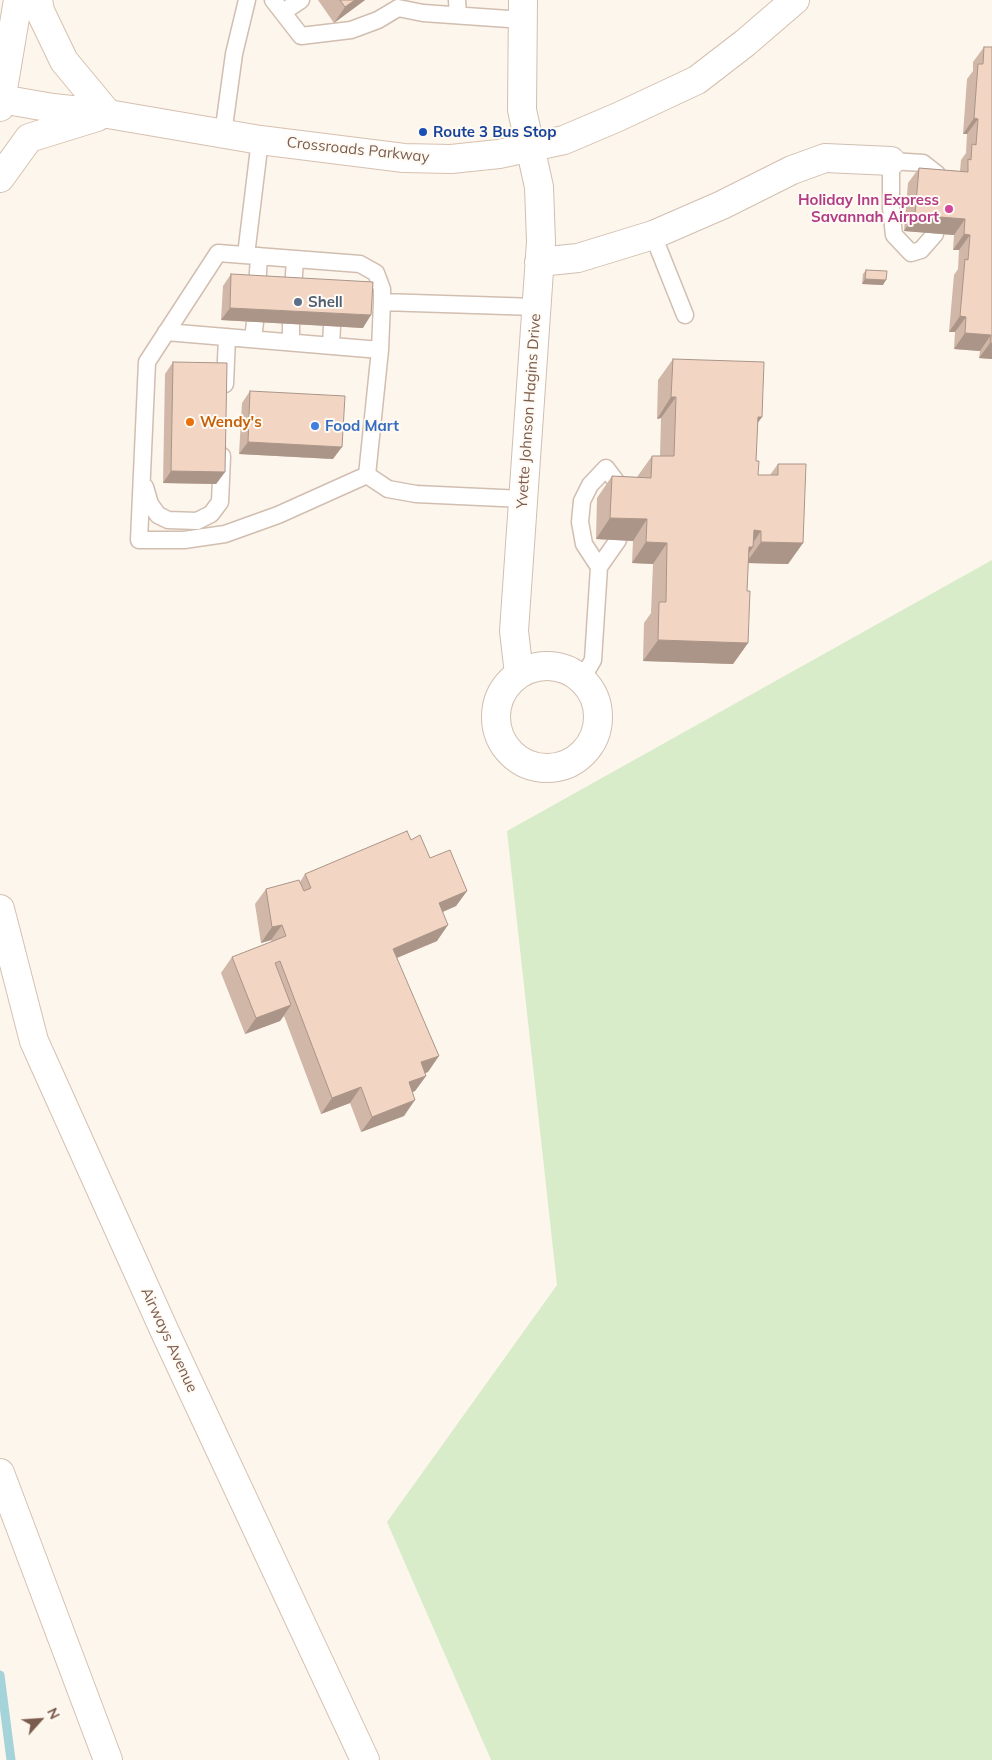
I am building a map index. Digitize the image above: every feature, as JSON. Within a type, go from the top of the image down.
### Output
[{"type":"street","points":[[0,102],[18,0]]},
{"type":"street","points":[[0,178],[28,138],[108,114],[64,61],[40,11],[38,0]]},
{"type":"street","name":"Crossroads Parkway","points":[[0,102],[108,114],[260,140],[404,158],[451,159],[499,154],[564,140],[697,80],[745,43],[794,0]]},
{"type":"street","name":"Yvette Johnson Hagins Drive","points":[[518,674],[514,630],[541,242],[539,187],[522,110],[523,10]]},
{"type":"street","points":[[539,262],[578,258],[653,235],[722,205],[792,170],[825,158],[891,161]]},
{"type":"street","points":[[540,666],[558,666],[575,673],[582,679],[594,696],[599,714],[597,732],[589,748],[576,760],[555,768],[536,768],[520,761],[507,749],[500,738],[496,720],[498,702],[506,686],[518,674],[540,666]]},
{"type":"street","name":"Airways Avenue","points":[[0,909],[34,1041],[165,1332],[365,1760]]},
{"type":"street","points":[[0,1472],[108,1760]]},
{"type":"lane","points":[[222,134],[234,54],[247,0]]},
{"type":"lane","points":[[301,0],[278,6],[301,36],[351,30],[378,20],[395,4],[423,13],[458,8],[523,10]]},
{"type":"lane","points":[[257,288],[253,255],[260,140]]},
{"type":"lane","points":[[935,234],[921,250],[911,253],[894,235],[891,208],[891,161],[923,163],[937,174],[938,186]]},
{"type":"lane","points":[[653,235],[685,315]]},
{"type":"lane","points":[[218,253],[295,259],[335,270],[360,264],[376,273],[382,289],[380,350],[367,475],[278,515],[225,534],[184,540],[139,540],[147,362],[218,253]]},
{"type":"lane","points":[[294,290],[295,259]]},
{"type":"lane","points":[[382,302],[536,307]]},
{"type":"lane","points":[[254,339],[255,322]]},
{"type":"lane","points":[[291,324],[291,342]]},
{"type":"lane","points":[[330,346],[332,326]]},
{"type":"lane","points":[[166,332],[380,350]]},
{"type":"lane","points":[[224,395],[227,337]]},
{"type":"lane","points":[[142,475],[150,504],[158,516],[168,520],[197,521],[210,514],[220,502],[222,444]]},
{"type":"lane","points":[[600,568],[584,544],[580,522],[582,501],[590,485],[606,468],[618,484],[620,498]]},
{"type":"lane","points":[[367,475],[388,489],[416,494],[523,500]]},
{"type":"lane","points":[[582,679],[593,660],[600,568],[618,540]]},
{"type":"green space","points":[[992,560],[992,1760],[491,1760],[387,1522],[557,1285],[507,831]]},
{"type":"building","points":[[340,0],[355,0],[345,7]]},
{"type":"building","name":"Holiday Inn Express Savannah Airport","points":[[984,47],[992,47],[992,343],[990,343],[991,335],[965,333],[966,317],[960,316],[965,259],[968,260],[970,235],[964,234],[965,219],[915,215],[919,168],[968,172],[968,159],[971,160],[972,144],[976,145],[978,119],[974,118],[978,64],[983,64]]},
{"type":"building","points":[[866,270],[887,271],[886,280],[865,279]]},
{"type":"building","points":[[231,274],[373,282],[371,315],[230,308]]},
{"type":"building","points":[[673,359],[764,362],[762,417],[758,417],[756,461],[759,461],[758,475],[778,475],[778,464],[806,464],[803,543],[761,542],[761,531],[754,530],[753,547],[749,547],[747,591],[750,591],[748,643],[658,640],[659,602],[666,602],[667,543],[646,542],[647,519],[610,518],[612,476],[651,478],[652,456],[674,456],[676,397],[671,397]]},
{"type":"building","points":[[173,362],[227,363],[225,472],[171,471]]},
{"type":"building","points":[[250,391],[345,396],[342,447],[248,442]]},
{"type":"building","points":[[407,831],[411,840],[420,835],[430,858],[450,850],[467,891],[439,903],[448,925],[393,949],[439,1056],[421,1062],[426,1076],[409,1082],[415,1100],[372,1117],[361,1087],[332,1098],[280,961],[275,963],[291,1005],[256,1018],[232,957],[286,936],[282,925],[272,927],[266,889],[299,880],[304,891],[311,888],[305,874]]},
{"type":"waterway","points":[[0,1675],[11,1760]]},
{"type":"place","name":"Route 3 Bus Stop","points":[[423,132]]},
{"type":"place","name":"Holiday Inn Express Savannah Airport","points":[[949,209]]},
{"type":"place","name":"Shell","points":[[298,302]]},
{"type":"place","name":"Wendy's","points":[[190,422]]},
{"type":"place","name":"Food Mart","points":[[315,426]]}]
